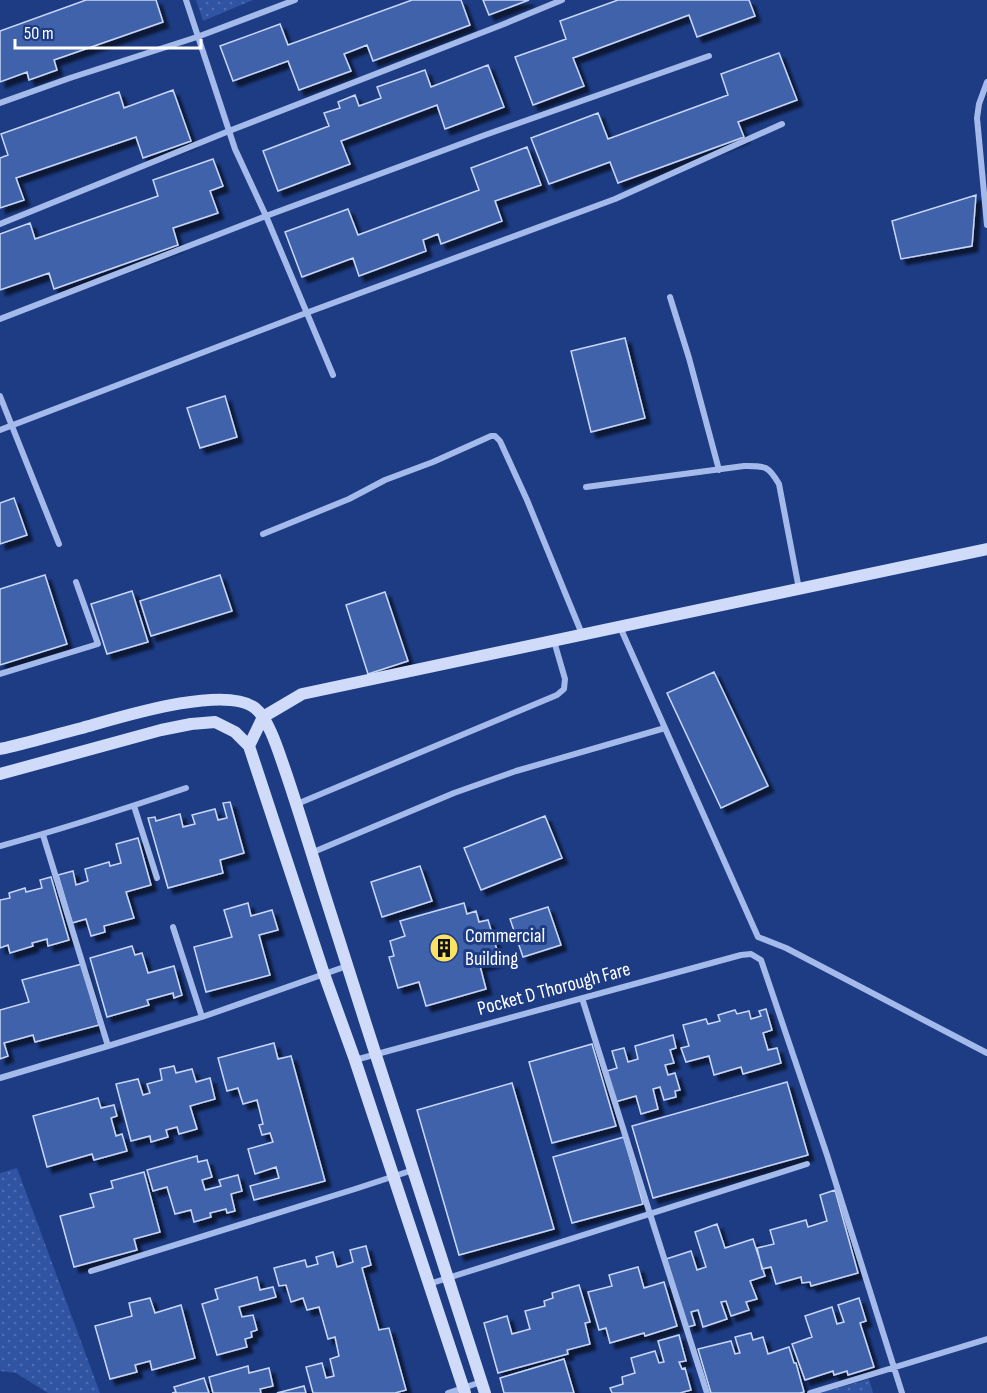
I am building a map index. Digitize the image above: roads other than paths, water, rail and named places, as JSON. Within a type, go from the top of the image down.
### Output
[{"type":"street","points":[[186,0],[235,149],[333,375]]},
{"type":"street","points":[[0,103],[197,37],[295,0]]},
{"type":"street","points":[[0,224],[562,0]]},
{"type":"street","points":[[0,319],[266,216],[709,56]]},
{"type":"street","points":[[987,82],[979,104],[977,118],[987,225]]},
{"type":"street","points":[[0,430],[306,313],[615,199],[782,124]]},
{"type":"street","points":[[670,297],[719,470]]},
{"type":"street","points":[[0,396],[59,544]]},
{"type":"street","points":[[262,534],[349,499],[385,480],[433,462],[490,435],[495,436],[501,441],[523,490],[583,635]]},
{"type":"street","points":[[586,487],[744,466],[760,466],[771,471],[779,484],[799,589]]},
{"type":"street","points":[[249,746],[263,717],[302,694],[987,549]]},
{"type":"street","points":[[0,674],[98,644],[76,582]]},
{"type":"street","points":[[620,627],[758,937],[786,948],[987,1053]]},
{"type":"street","points":[[297,804],[557,695],[564,689],[565,679],[554,641]]},
{"type":"street","points":[[0,749],[149,709],[191,702],[229,699],[255,708],[263,717],[273,737],[297,804],[483,1388],[448,1393]]},
{"type":"street","points":[[0,774],[190,724],[215,722],[236,732],[249,746],[464,1391]]},
{"type":"street","points":[[311,853],[516,771],[665,728]]},
{"type":"street","points":[[0,846],[186,788]]},
{"type":"street","points":[[134,806],[157,878]]},
{"type":"street","points":[[43,834],[108,1046]]},
{"type":"street","points":[[173,927],[202,1017]]},
{"type":"street","name":"Pocket D Thorough Fare","points":[[355,1060],[751,954],[761,960],[827,1155],[894,1368]]},
{"type":"street","points":[[0,1078],[202,1017],[347,966]]},
{"type":"street","points":[[582,999],[707,1393]]},
{"type":"street","points":[[429,1284],[807,1164]]},
{"type":"street","points":[[91,1271],[413,1170]]},
{"type":"street","points":[[810,1393],[987,1339]]},
{"type":"street","points":[[894,1368],[902,1393]]},
{"type":"place","name":"Commercial Building","points":[[444,948]]}]
